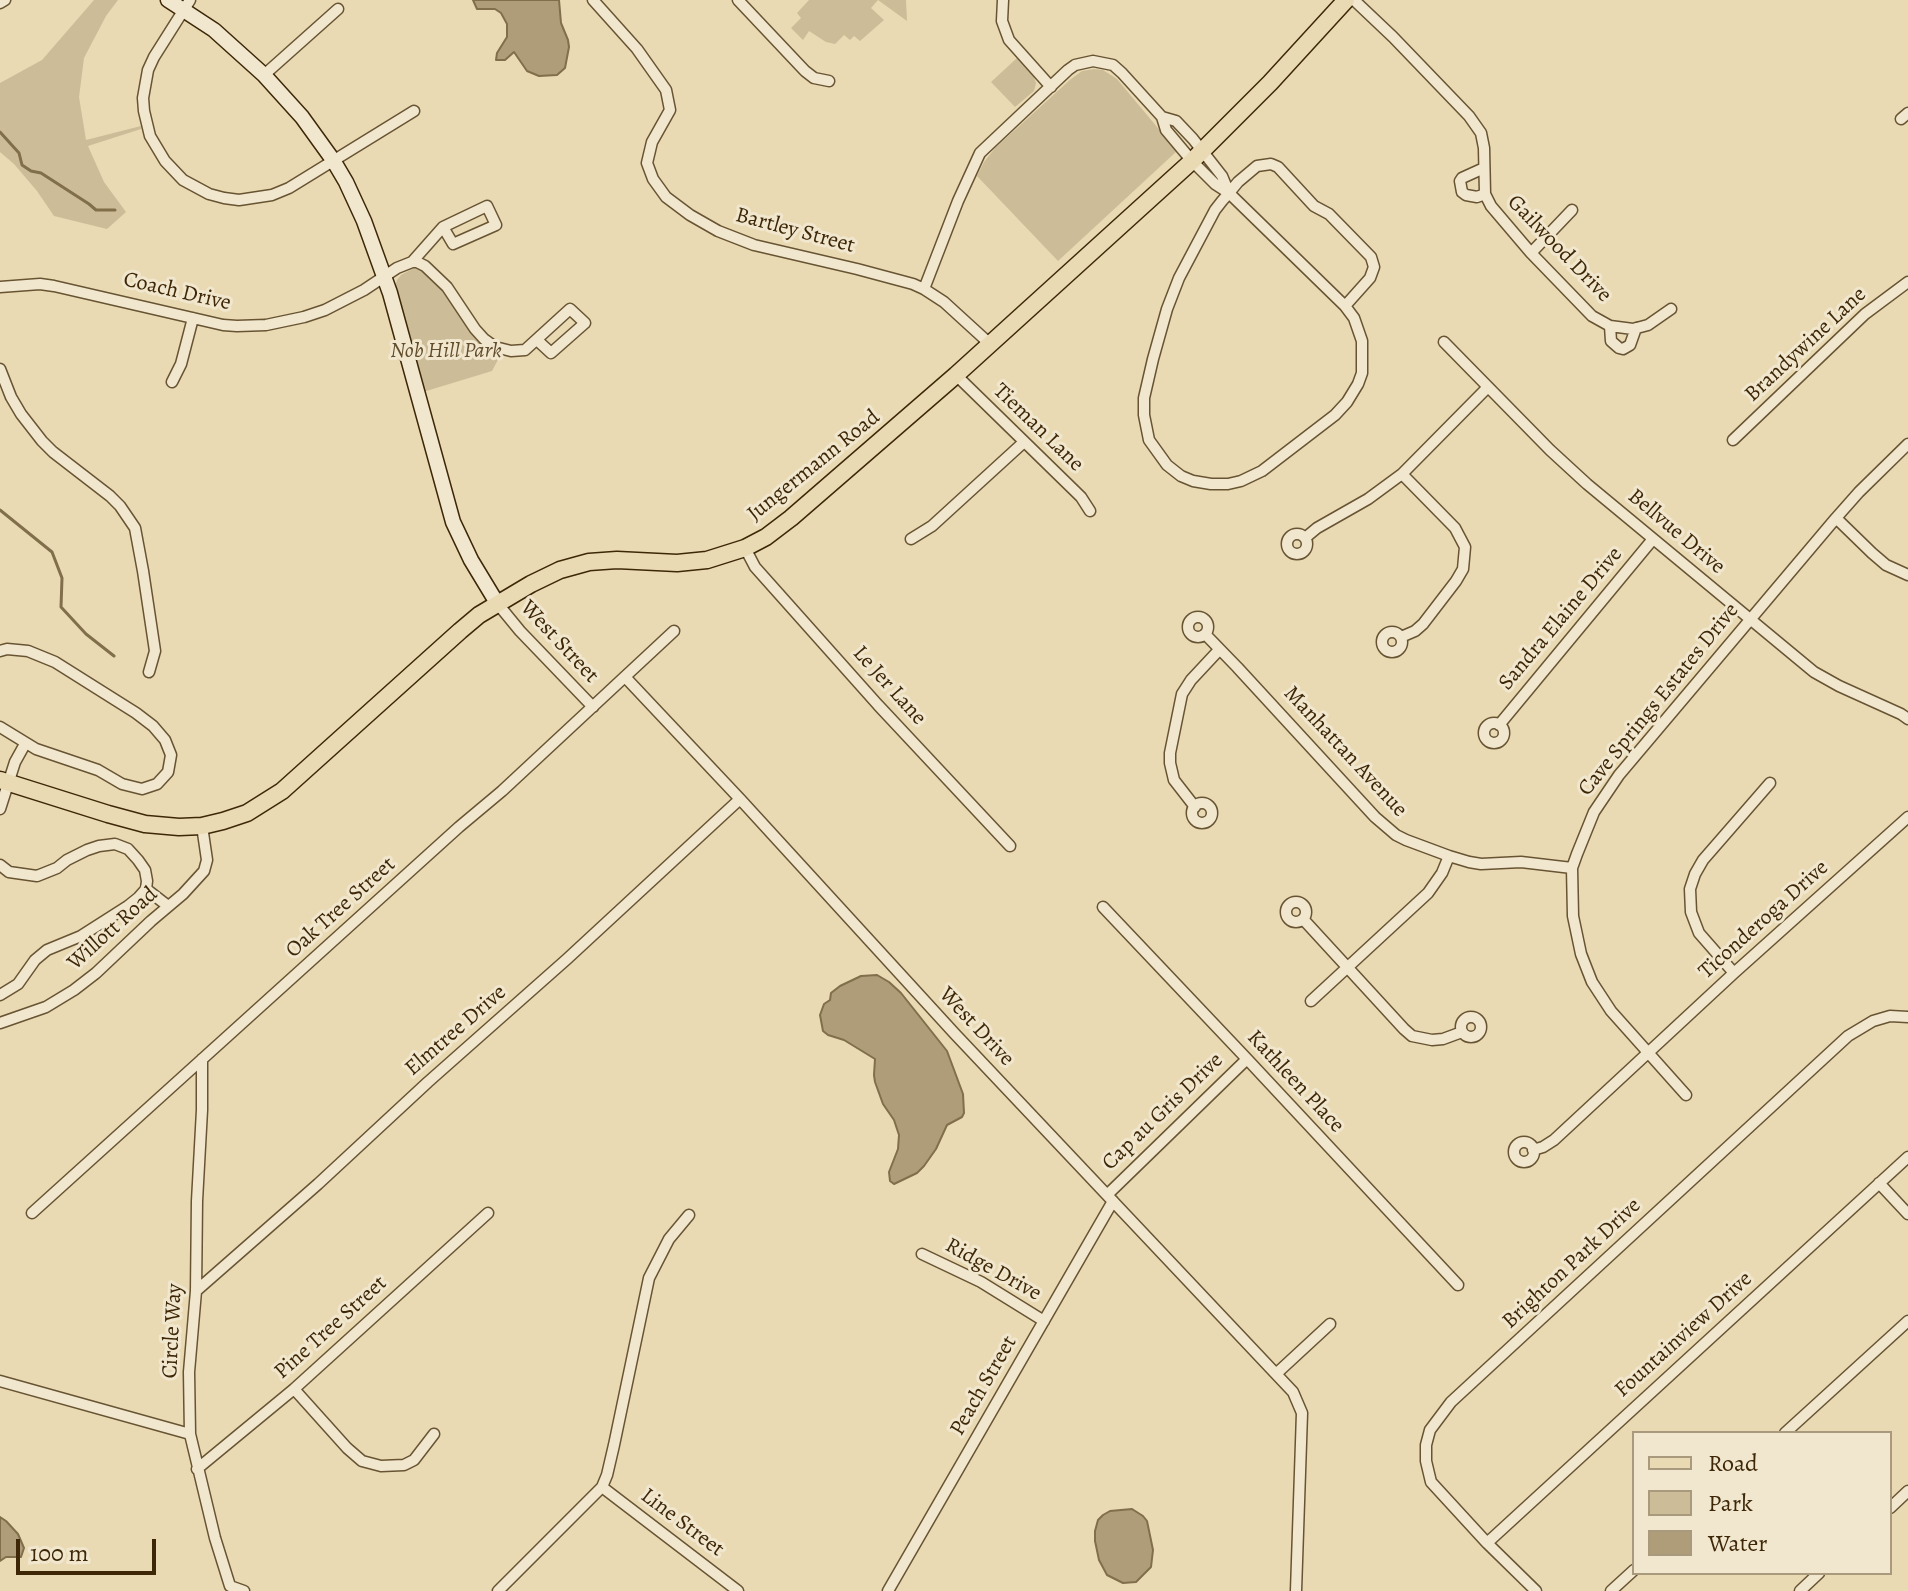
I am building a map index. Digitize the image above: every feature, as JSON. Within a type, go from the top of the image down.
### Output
[{"type":"main road","name":"Jungermann Road","points":[[4,781],[145,824],[202,826],[247,813],[274,797],[460,631],[497,603],[560,570],[589,562],[677,563],[707,560],[745,548],[766,537],[956,375],[1197,156],[1346,0]]},
{"type":"street","points":[[168,0],[187,5],[264,75],[302,117],[333,160],[364,221],[384,277],[431,431],[453,522],[497,603]]},
{"type":"street","points":[[597,4],[610,0]]},
{"type":"street","points":[[738,0],[805,71],[814,78],[829,81]]},
{"type":"street","points":[[1003,0],[1002,21],[1009,40],[1051,87]]},
{"type":"street","name":"Gailwood Drive","points":[[1354,0],[1469,116],[1481,133],[1485,194],[1491,206],[1592,316],[1610,326],[1636,328],[1648,325],[1671,309]]},
{"type":"street","name":"Bartley Street","points":[[597,4],[637,49],[666,90],[670,110],[652,142],[647,163],[653,179],[666,197],[690,215],[738,239],[924,289],[944,302],[990,344]]},
{"type":"street","points":[[187,5],[148,70],[144,111],[150,136],[165,161],[183,180],[209,194],[248,199],[272,195],[289,188],[414,111]]},
{"type":"street","points":[[264,75],[338,9]]},
{"type":"street","points":[[924,289],[980,153],[1075,65],[1093,61],[1113,65],[1122,73],[1162,117],[1166,130],[1197,156],[1215,184],[1229,193],[1345,306],[1354,318],[1362,341],[1362,373],[1353,393],[1335,415],[1262,471],[1241,481],[1211,484],[1181,476],[1167,465],[1149,440],[1144,415],[1144,398],[1167,309],[1206,226],[1229,193],[1251,169],[1264,163],[1278,167],[1314,206],[1334,219],[1371,257],[1374,263],[1370,278],[1345,306]]},
{"type":"street","name":"Gailwood Drive","points":[[1484,168],[1460,181],[1462,192],[1466,195],[1477,197],[1485,194]]},
{"type":"street","points":[[412,262],[443,227],[487,206],[496,225],[453,244],[443,227]]},
{"type":"street","points":[[1531,253],[1572,210]]},
{"type":"street","points":[[412,262],[425,266],[447,287],[475,329],[495,347],[525,350],[570,309],[585,323],[551,353],[537,340]]},
{"type":"street","name":"Coach Drive","points":[[0,287],[54,286],[193,318],[237,326],[266,325],[325,310],[412,262]]},
{"type":"street","name":"Brandywine Lane","points":[[1733,440],[1865,314],[1908,282]]},
{"type":"street","points":[[172,382],[181,364],[193,318]]},
{"type":"street","name":"Gailwood Drive","points":[[1610,326],[1611,341],[1623,349],[1630,345],[1636,328]]},
{"type":"street","name":"Bellvue Drive","points":[[1444,342],[1578,476],[1814,672],[1908,719]]},
{"type":"street","points":[[0,369],[11,397],[30,427],[53,452],[110,496],[135,528],[155,651],[149,672]]},
{"type":"street","name":"Tieman Lane","points":[[956,375],[1081,497],[1090,511]]},
{"type":"street","points":[[1305,538],[1402,474],[1488,387]]},
{"type":"street","points":[[911,539],[932,526],[1024,442]]},
{"type":"street","name":"Cave Springs Estates Drive","points":[[1686,1095],[1600,995],[1577,942],[1572,868],[1588,825],[1609,788],[1836,518],[1908,444]]},
{"type":"street","points":[[1401,637],[1423,624],[1456,581],[1463,569],[1465,547],[1455,528],[1402,474]]},
{"type":"street","points":[[1836,518],[1879,559],[1908,575]]},
{"type":"street","name":"Sandra Elaine Drive","points":[[1499,725],[1653,539]]},
{"type":"street","name":"Le Jer Lane","points":[[745,548],[755,567],[1010,846]]},
{"type":"street","name":"West Street","points":[[497,603],[593,707]]},
{"type":"street","name":"Oak Tree Street","points":[[32,1213],[502,791],[674,631]]},
{"type":"street","name":"Manhattan Avenue","points":[[1205,634],[1386,828],[1406,840],[1481,864],[1521,862],[1572,868]]},
{"type":"street","points":[[1195,807],[1174,780],[1170,753],[1182,694],[1219,650]]},
{"type":"street","points":[[0,651],[28,651],[55,662],[153,726],[165,740],[171,755],[168,772],[157,784],[142,789],[122,784],[98,770],[25,744],[0,727]]},
{"type":"street","name":"West Drive","points":[[626,678],[955,1034],[1277,1373],[1299,1402],[1302,1413],[1296,1591]]},
{"type":"street","points":[[0,809],[4,781],[25,744]]},
{"type":"street","points":[[1734,973],[1699,933],[1691,912],[1690,889],[1703,860],[1770,783]]},
{"type":"street","name":"Elmtree Drive","points":[[196,1291],[567,959],[740,799]]},
{"type":"street","name":"Ticonderoga Drive","points":[[1533,1150],[1554,1140],[1908,817]]},
{"type":"street","name":"Willott Road","points":[[0,1023],[46,1007],[74,990],[183,894],[204,871],[207,860],[202,826]]},
{"type":"street","points":[[0,865],[9,872],[37,876],[87,850],[115,844],[128,849],[138,860],[145,870],[147,881],[146,889],[128,906],[95,928],[47,950],[35,960],[18,984],[0,995]]},
{"type":"street","points":[[1311,1001],[1428,893],[1449,856]]},
{"type":"street","points":[[146,889],[168,906]]},
{"type":"street","name":"Kathleen Place","points":[[1103,907],[1458,1285]]},
{"type":"street","points":[[1303,919],[1412,1036],[1432,1040],[1462,1032]]},
{"type":"street","name":"Brighton Park Drive","points":[[1536,1591],[1431,1482],[1426,1461],[1430,1430],[1451,1402],[1848,1036],[1873,1021],[1890,1016],[1908,1017]]},
{"type":"street","name":"Circle Way","points":[[202,1059],[196,1291],[189,1372],[190,1434],[228,1588],[244,1591]]},
{"type":"street","name":"Cap au Gris Drive","points":[[1110,1198],[1247,1059]]},
{"type":"street","name":"Fountainview Drive","points":[[1487,1543],[1908,1157]]},
{"type":"street","points":[[1879,1183],[1908,1214]]},
{"type":"street","name":"Peach Street","points":[[888,1591],[1044,1321],[1110,1198]]},
{"type":"street","name":"Pine Tree Street","points":[[197,1469],[294,1389],[488,1213]]},
{"type":"street","points":[[506,1589],[602,1487],[614,1445],[649,1278],[669,1239],[689,1215]]},
{"type":"street","name":"Ridge Drive","points":[[922,1254],[981,1282],[1044,1321]]},
{"type":"street","points":[[1787,1431],[1908,1321]]},
{"type":"street","points":[[1277,1373],[1330,1324]]},
{"type":"street","points":[[0,1381],[190,1434]]},
{"type":"street","points":[[294,1389],[362,1461],[381,1466],[404,1465],[414,1460],[434,1434]]},
{"type":"street","name":"Line Street","points":[[602,1487],[738,1591]]},
{"type":"street","points":[[1892,1506],[1908,1491]]},
{"type":"street","points":[[1611,1591],[1632,1572]]},
{"type":"street","points":[[1800,1591],[1817,1575]]},
{"type":"green space","points":[[94,0],[118,0],[84,58],[79,97],[86,140],[141,126],[141,129],[88,146],[104,182],[126,212],[107,229],[54,216],[37,191],[0,152],[0,83],[42,60]]},
{"type":"green space","points":[[809,0],[878,0],[871,8],[884,20],[860,41],[854,36],[850,40],[844,35],[835,44],[809,31],[803,40],[791,28],[801,18],[797,13]]},
{"type":"green space","points":[[878,0],[906,0],[907,21]]},
{"type":"green space","points":[[1017,58],[1033,75],[1036,83],[1034,91],[1015,107],[991,82]]},
{"type":"green space","points":[[1103,70],[1117,79],[1177,151],[1058,261],[977,176],[995,148],[1071,79],[1082,71]]},
{"type":"green space","name":"Nob Hill Park","points":[[414,268],[435,279],[475,336],[501,354],[492,371],[423,392],[395,287],[401,275]]},
{"type":"water","points":[[473,0],[559,0],[561,23],[569,47],[565,68],[557,75],[539,76],[527,71],[514,52],[505,60],[496,60],[507,37],[507,24],[501,13],[495,9],[477,9]]},
{"type":"water","points":[[877,975],[901,993],[947,1051],[963,1094],[962,1117],[947,1125],[936,1149],[917,1173],[894,1184],[890,1181],[889,1172],[898,1149],[899,1135],[875,1082],[875,1059],[823,1031],[820,1015],[831,993],[840,986],[861,976]]},
{"type":"water","points":[[1132,1509],[1147,1521],[1153,1550],[1151,1567],[1136,1582],[1123,1583],[1107,1575],[1099,1560],[1095,1531],[1103,1515],[1110,1511]]},
{"type":"water","points":[[0,1517],[18,1534],[24,1548],[21,1557],[6,1557],[0,1561]]},
{"type":"waterway","points":[[0,132],[19,153],[22,165],[41,173],[96,210],[115,210]]},
{"type":"waterway","points":[[0,510],[52,552],[62,578],[61,607],[86,634],[114,656]]}]
